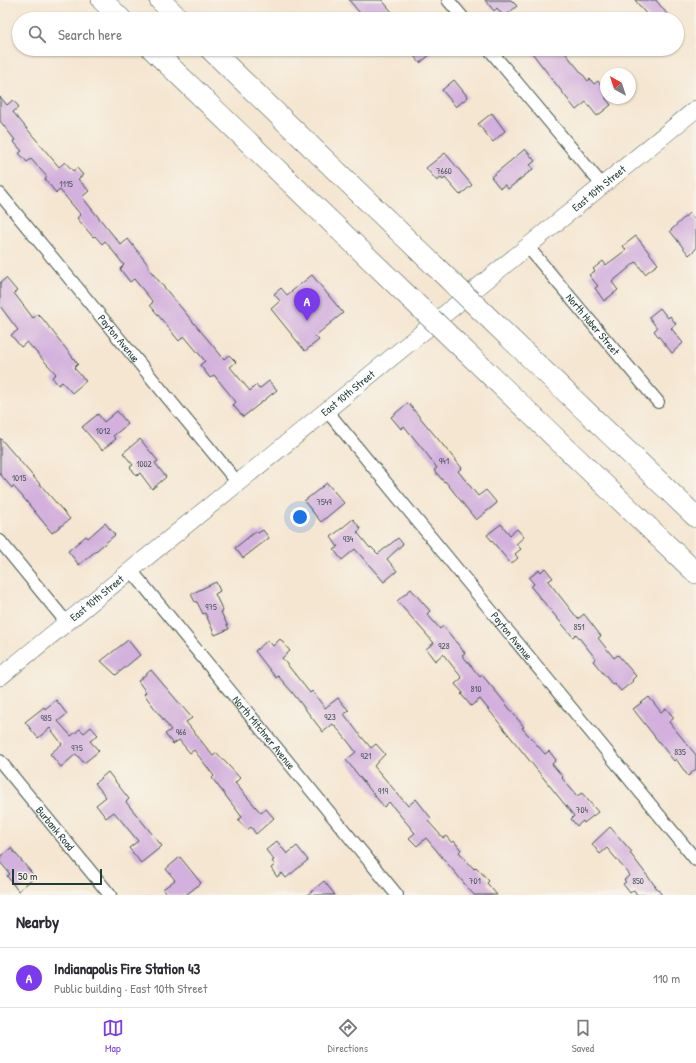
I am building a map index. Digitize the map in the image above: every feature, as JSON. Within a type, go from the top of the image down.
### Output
[{"type":"highway","points":[[102,0],[114,12]]},
{"type":"highway","points":[[160,0],[172,12]]},
{"type":"highway","points":[[159,56],[696,573]]},
{"type":"highway","points":[[217,56],[696,517]]},
{"type":"main road","name":"East 10th Street","points":[[0,677],[696,109]]},
{"type":"street","points":[[448,0],[458,12]]},
{"type":"street","points":[[495,56],[602,186]]},
{"type":"street","name":"Payton Avenue","points":[[0,194],[238,483]]},
{"type":"street","name":"North Huber Street","points":[[528,247],[658,402]]},
{"type":"street","name":"Payton Avenue","points":[[327,411],[696,860]]},
{"type":"street","points":[[0,541],[67,623]]},
{"type":"street","name":"North Mitchner Avenue","points":[[131,570],[397,895]]},
{"type":"street","name":"Burbank Road","points":[[0,761],[110,895]]},
{"type":"building","points":[[349,0],[382,0],[392,12],[359,12]]},
{"type":"building","points":[[485,0],[511,0],[517,6],[510,12],[500,12],[497,8],[494,11]]},
{"type":"building","points":[[635,0],[656,0],[665,12],[644,12]]},
{"type":"building","points":[[414,56],[428,56],[420,63]]},
{"type":"building","points":[[534,56],[568,56],[588,81],[590,79],[594,84],[598,81],[600,84],[600,104],[611,105],[597,116],[586,102],[576,110]]},
{"type":"building","points":[[454,80],[468,97],[456,107],[442,90]]},
{"type":"building","points":[[0,97],[7,105],[13,100],[19,107],[13,112],[59,167],[65,162],[73,171],[77,168],[83,175],[78,179],[89,191],[82,197],[121,245],[128,239],[149,266],[148,268],[224,359],[229,355],[236,362],[230,367],[250,391],[256,385],[259,389],[269,381],[277,390],[243,417],[233,405],[236,402],[214,375],[210,378],[200,365],[205,361],[184,336],[179,341],[150,305],[153,302],[134,279],[130,282],[120,269],[124,265],[105,241],[102,244],[95,236],[93,237],[77,218],[81,215],[60,190],[56,193],[45,179],[47,177],[31,159],[27,162],[19,153],[22,151],[13,141],[15,140],[0,121]]},
{"type":"building","points":[[492,113],[505,131],[493,142],[478,124]]},
{"type":"building","points":[[525,149],[535,161],[530,165],[533,169],[508,189],[505,185],[500,188],[491,177]]},
{"type":"building","points":[[445,153],[472,185],[460,195],[445,178],[443,180],[441,178],[437,181],[426,168]]},
{"type":"building","points":[[689,213],[696,221],[696,249],[689,255],[670,231]]},
{"type":"building","points":[[636,236],[658,264],[645,274],[636,262],[612,282],[618,290],[604,301],[595,288],[598,286],[589,275],[595,271],[593,269],[603,261],[606,265],[626,250],[623,246]]},
{"type":"building","points":[[312,275],[343,313],[315,336],[319,340],[305,351],[271,309],[280,301],[274,294],[281,288],[287,295]]},
{"type":"building","points":[[6,278],[17,291],[14,293],[33,318],[38,314],[42,318],[78,364],[74,368],[86,381],[72,393],[62,382],[58,385],[52,377],[56,374],[27,342],[21,347],[11,335],[18,330],[0,306],[0,283]]},
{"type":"building","points":[[660,308],[668,318],[670,316],[676,324],[671,328],[683,343],[672,353],[654,331],[657,328],[649,317]]},
{"type":"building","points":[[408,403],[462,468],[458,471],[478,496],[486,490],[497,503],[476,520],[445,481],[444,482],[434,470],[437,468],[404,426],[401,429],[391,417]]},
{"type":"building","points":[[117,411],[128,424],[113,436],[116,439],[102,450],[82,427],[98,414],[104,422]]},
{"type":"building","points":[[0,438],[70,519],[52,533],[22,496],[13,486],[12,488],[0,474]]},
{"type":"building","points":[[140,439],[158,461],[155,463],[166,477],[152,489],[140,473],[137,476],[130,467],[133,465],[123,453]]},
{"type":"building","points":[[327,483],[344,503],[321,522],[304,501]]},
{"type":"building","points":[[353,519],[361,529],[357,532],[370,548],[371,547],[378,554],[398,538],[403,544],[387,559],[397,571],[384,582],[355,549],[342,560],[334,550],[338,547],[331,537]]},
{"type":"building","points":[[105,523],[115,535],[79,565],[68,551],[86,536],[88,538]]},
{"type":"building","points":[[501,524],[510,535],[517,529],[524,537],[516,544],[521,549],[515,554],[518,558],[511,564],[487,535]]},
{"type":"building","points":[[263,530],[269,538],[243,558],[235,548],[256,531],[258,533]]},
{"type":"building","points":[[545,568],[553,578],[548,581],[578,619],[584,614],[601,636],[598,638],[614,658],[618,655],[636,676],[632,680],[633,681],[621,691],[614,683],[612,684],[593,661],[596,659],[576,634],[573,637],[531,587],[534,584],[529,578],[539,570],[541,572]]},
{"type":"building","points":[[216,582],[220,591],[215,594],[229,629],[215,635],[205,613],[203,614],[191,594]]},
{"type":"building","points":[[411,589],[430,611],[427,614],[440,629],[443,626],[465,653],[462,655],[480,677],[482,675],[498,694],[524,727],[522,728],[545,754],[549,751],[556,760],[552,764],[577,796],[582,793],[598,812],[584,823],[583,821],[577,826],[571,819],[574,816],[480,699],[471,706],[455,684],[462,678],[443,654],[435,661],[426,649],[434,643],[397,601]]},
{"type":"building","points":[[280,639],[290,651],[282,658],[310,693],[312,691],[325,708],[338,698],[349,711],[344,714],[360,735],[371,748],[376,744],[385,754],[374,766],[408,806],[416,799],[431,818],[428,821],[443,838],[446,836],[452,843],[454,841],[461,850],[459,852],[474,869],[476,867],[489,881],[487,883],[497,895],[474,895],[426,838],[417,846],[409,838],[415,833],[389,802],[384,807],[346,760],[356,752],[342,734],[333,724],[323,732],[292,692],[278,676],[276,678],[255,651],[268,640],[273,646]]},
{"type":"building","points":[[128,640],[140,655],[116,675],[101,661]]},
{"type":"building","points":[[151,670],[192,718],[186,722],[213,756],[217,753],[240,778],[235,783],[261,813],[266,809],[274,818],[256,834],[251,827],[247,830],[238,820],[242,817],[212,778],[214,776],[194,750],[190,753],[179,740],[173,744],[165,734],[171,730],[144,694],[146,692],[138,681]]},
{"type":"building","points":[[649,697],[661,712],[666,708],[674,718],[669,722],[696,755],[696,769],[688,776],[676,759],[674,761],[633,709]]},
{"type":"building","points":[[56,700],[67,714],[58,721],[71,736],[80,729],[84,733],[91,727],[98,735],[90,741],[99,751],[84,763],[76,754],[61,767],[50,754],[62,744],[50,728],[38,738],[25,722],[44,707],[45,709]]},
{"type":"building","points":[[108,772],[129,799],[126,802],[162,846],[141,863],[129,848],[138,841],[114,812],[106,818],[96,805],[106,797],[95,783]]},
{"type":"building","points":[[610,827],[632,852],[630,853],[662,895],[637,895],[634,890],[630,893],[623,884],[626,882],[624,880],[630,875],[607,848],[600,854],[592,844]]},
{"type":"building","points":[[277,841],[287,854],[297,846],[308,860],[286,878],[282,873],[277,877],[271,868],[275,865],[272,861],[274,860],[266,850]]},
{"type":"building","points":[[11,848],[35,877],[18,891],[7,876],[10,874],[0,862],[0,857]]},
{"type":"building","points":[[180,857],[201,883],[186,895],[168,895],[163,889],[175,880],[166,869]]},
{"type":"building","points":[[324,881],[335,895],[307,895]]},
{"type":"place","name":"Indianapolis Fire Station 43","points":[[307,321]]}]
